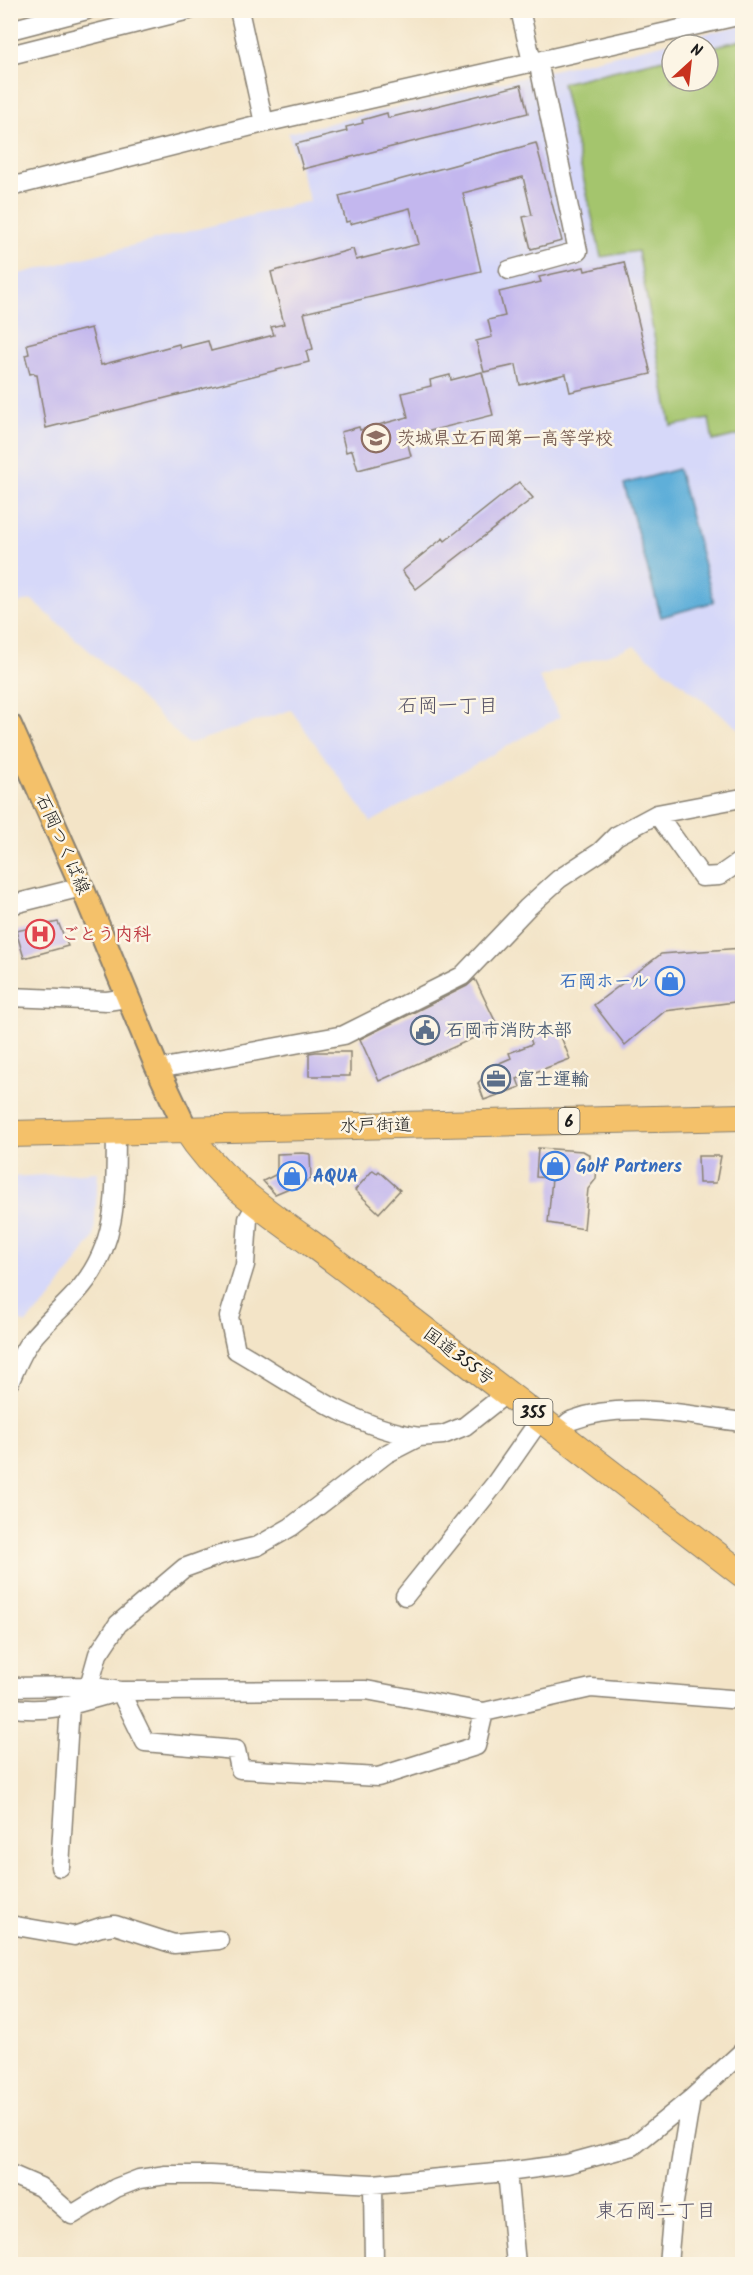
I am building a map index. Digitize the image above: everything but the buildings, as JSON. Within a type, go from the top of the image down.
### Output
[{"type":"highway","name":"水戸街道","points":[[10,1134],[742,1117]]},
{"type":"highway","name":"国道355号","points":[[186,1129],[213,1166],[256,1204],[508,1392],[742,1574]]},
{"type":"main road","name":"石岡つくば線","points":[[10,725],[186,1129]]},
{"type":"street","points":[[20,22],[87,10]]},
{"type":"street","points":[[10,55],[189,10]]},
{"type":"street","points":[[239,10],[264,123]]},
{"type":"street","points":[[509,270],[578,251],[535,62],[520,10]]},
{"type":"street","points":[[10,187],[264,123],[742,15]]},
{"type":"street","points":[[158,1069],[344,1035],[462,976],[527,908],[559,879],[600,852],[616,836],[657,814],[742,798]]},
{"type":"street","points":[[657,814],[702,877],[719,876],[742,860]]},
{"type":"street","points":[[10,905],[82,887]]},
{"type":"street","points":[[10,997],[107,1001],[128,998]]},
{"type":"street","points":[[10,1381],[30,1341],[83,1285],[109,1236],[116,1203],[116,1131]]},
{"type":"street","points":[[256,1204],[248,1219],[245,1264],[230,1317],[236,1350],[346,1415],[404,1435],[419,1437],[443,1435],[465,1426],[508,1392]]},
{"type":"street","points":[[405,1596],[495,1484],[550,1425],[609,1412],[637,1410],[742,1422]]},
{"type":"street","points":[[89,1686],[98,1654],[118,1624],[184,1568],[220,1555],[258,1546],[291,1527],[386,1454],[419,1437]]},
{"type":"street","points":[[10,1687],[89,1686],[120,1691],[366,1690],[484,1712],[591,1688],[742,1700]]},
{"type":"street","points":[[10,1707],[24,1710],[70,1706],[120,1691]]},
{"type":"street","points":[[120,1691],[145,1742],[236,1750],[240,1769],[263,1771],[378,1777],[476,1746],[484,1712]]},
{"type":"street","points":[[60,1867],[70,1706]]},
{"type":"street","points":[[10,1925],[74,1936],[115,1925],[174,1944],[219,1940]]},
{"type":"street","points":[[10,2174],[40,2187],[72,2215],[116,2188],[139,2178],[166,2175],[210,2175],[373,2184],[507,2172],[567,2164],[633,2146],[691,2099],[742,2052]]},
{"type":"street","points":[[668,2265],[673,2208],[691,2099]]},
{"type":"street","points":[[507,2172],[516,2265]]},
{"type":"street","points":[[373,2184],[374,2265]]},
{"type":"shaded area","name":"茨城県立石岡第一高等学校","points":[[742,25],[742,731],[634,646],[539,677],[560,717],[371,822],[291,710],[188,744],[122,680],[32,600],[11,605],[11,276],[310,201],[288,133],[660,45],[660,93],[720,93],[720,33],[708,33]]},
{"type":"shaded area","points":[[98,1172],[94,1237],[51,1298],[25,1324],[11,1316],[11,1177]]},
{"type":"green space","points":[[742,40],[742,434],[713,441],[709,419],[671,426],[638,251],[601,257],[562,83],[660,60],[660,93],[720,93],[720,45]]},
{"type":"water","points":[[678,469],[714,602],[661,617],[624,484]]},
{"type":"place","name":"茨城県立石岡第一高等学校","points":[[376,438]]},
{"type":"place","name":"ごとう内科","points":[[40,934]]},
{"type":"place","name":"石岡ホール","points":[[670,981]]},
{"type":"place","name":"石岡市消防本部","points":[[425,1030]]},
{"type":"place","name":"富士運輸","points":[[496,1079]]},
{"type":"place","name":"Golf Partners","points":[[555,1166]]},
{"type":"place","name":"AQUA","points":[[292,1176]]},
{"type":"district","name":"石岡一丁目","points":[[448,705]]},
{"type":"district","name":"東石岡二丁目","points":[[656,2210]]}]
